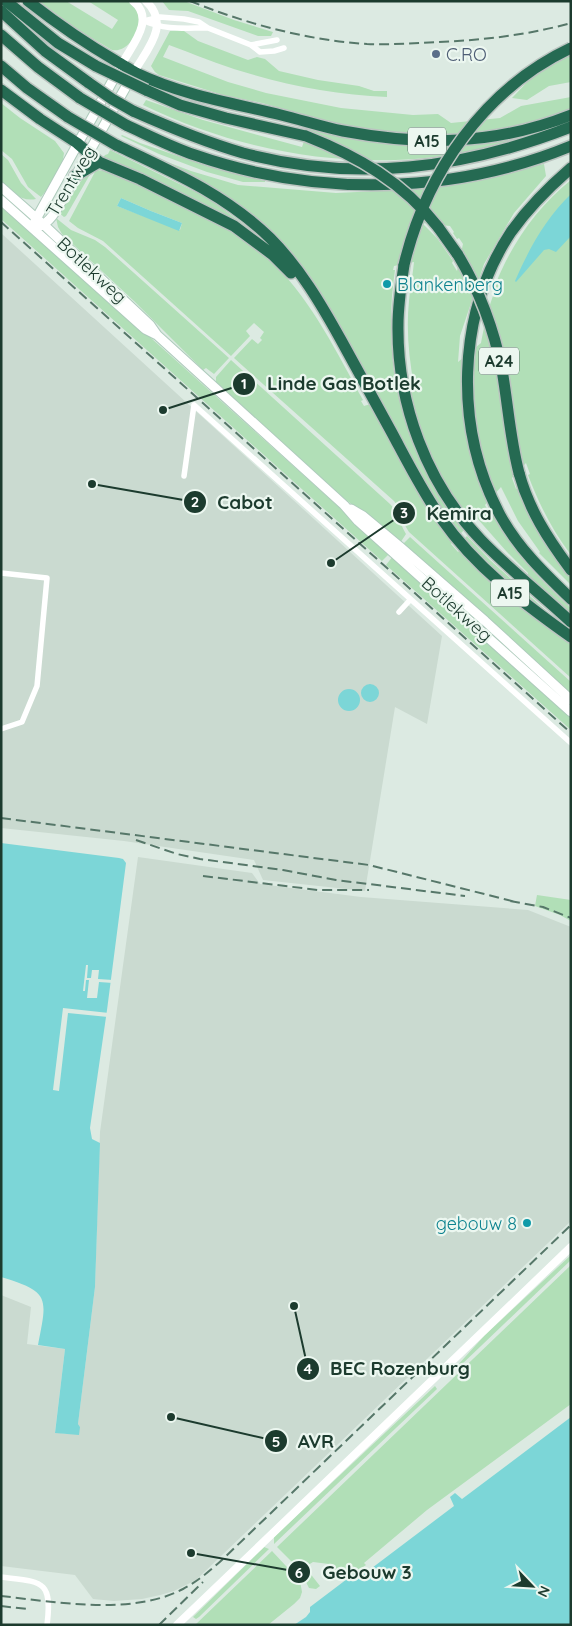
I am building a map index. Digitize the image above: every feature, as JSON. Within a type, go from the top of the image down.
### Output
[{"type":"highway","name":"A24","points":[[6,1],[58,43],[96,66],[180,105],[226,118],[306,136],[333,146],[374,168],[409,195],[438,227],[458,255],[483,304],[498,354],[513,449],[524,492],[537,520],[571,570]]},
{"type":"highway","name":"A15","points":[[28,1],[66,30],[134,72],[178,90],[204,98],[342,130],[424,141],[496,136],[526,130],[571,115]]},
{"type":"highway","name":"A15","points":[[1,11],[45,51],[112,99],[134,111],[204,140],[243,153],[306,165],[360,169],[429,166],[490,154],[533,142],[571,127]]},
{"type":"highway","name":"A15","points":[[1,35],[38,67],[80,98],[126,125],[194,155],[244,170],[293,180],[334,184],[430,182],[500,169],[571,146]]},
{"type":"highway","points":[[571,48],[527,74],[509,88],[488,108],[452,151],[429,191],[414,228],[404,264],[398,325],[398,347],[404,388],[417,438],[426,460],[450,501],[470,527],[512,570],[571,622]]},
{"type":"highway","name":"A15","points":[[1,66],[27,88],[68,117],[116,145],[195,183],[225,202],[248,219],[280,249],[300,274],[334,327],[432,505],[458,539],[507,590],[571,637]]},
{"type":"highway","name":"A15","points":[[1,90],[40,119],[77,142],[99,162],[132,175],[221,218],[240,230],[285,266],[312,297],[334,327]]},
{"type":"highway","points":[[76,176],[99,162]]},
{"type":"highway","name":"A24","points":[[571,168],[523,215],[500,250],[491,269],[479,299],[474,319],[469,351],[467,394],[470,422],[481,469],[500,515],[521,547],[545,575],[571,599]]},
{"type":"main road","name":"Trentweg","points":[[33,229],[36,218],[122,64]]},
{"type":"main road","name":"Trentweg","points":[[33,229],[44,225],[55,213],[134,72]]},
{"type":"main road","name":"Botlekweg","points":[[1,187],[150,325],[157,335],[344,505],[358,521],[571,712]]},
{"type":"main road","name":"Botlekweg","points":[[1,200],[145,329],[157,335]]},
{"type":"main road","name":"Botlekweg","points":[[344,505],[363,516],[399,546],[571,700]]},
{"type":"street","points":[[133,1],[141,10],[144,21]]},
{"type":"street","points":[[146,1],[154,10],[158,27]]},
{"type":"street","points":[[144,21],[157,18],[184,19],[199,22],[208,28],[251,45],[260,52],[274,52],[284,48]]},
{"type":"street","name":"Trentweg","points":[[122,64],[142,29],[144,21]]},
{"type":"street","points":[[144,21],[158,27],[208,28]]},
{"type":"street","name":"Trentweg","points":[[134,72],[158,27]]},
{"type":"street","points":[[251,45],[277,40]]},
{"type":"street","points":[[184,476],[194,405],[571,742]]},
{"type":"street","points":[[1,572],[47,578],[37,686],[22,722],[1,729]]},
{"type":"street","points":[[399,612],[410,600]]},
{"type":"street","points":[[177,1625],[571,1247]]},
{"type":"street","points":[[1,1577],[37,1582],[42,1586],[48,1594],[47,1625]]},
{"type":"shaded area","points":[[1,233],[442,636],[427,724],[395,707],[365,891],[263,880],[254,860],[124,841],[1,828]]},
{"type":"shaded area","points":[[138,857],[252,873],[260,884],[361,897],[528,910],[571,927],[571,1221],[196,1580],[174,1591],[160,1595],[142,1599],[114,1601],[93,1599],[75,1575],[1,1566],[1,1295],[31,1307],[27,1344],[65,1349],[55,1432],[66,1434],[80,1427],[78,1424],[95,1287],[100,1132]]},
{"type":"green space","points":[[39,1],[66,1],[112,29],[118,20],[88,1],[127,1],[134,5],[138,12],[137,30],[127,45],[120,49],[112,50],[75,28]]},
{"type":"green space","points":[[162,1],[184,1],[273,32],[271,36],[258,36],[188,11],[169,10]]},
{"type":"green space","points":[[170,31],[184,31],[198,41],[248,60],[257,57],[265,59],[279,71],[318,80],[359,86],[374,91],[387,91],[387,97],[333,92],[279,82],[225,66],[169,45],[163,57],[228,82],[266,93],[341,108],[413,115],[438,114],[451,123],[500,118],[521,106],[571,97],[571,109],[538,121],[480,133],[423,136],[356,129],[262,103],[223,95],[159,75],[151,66]]},
{"type":"green space","points":[[571,54],[571,82],[549,86],[527,100],[512,98],[531,78]]},
{"type":"green space","points":[[146,100],[203,120],[302,147],[309,127],[362,140],[412,145],[463,144],[529,135],[467,152],[426,158],[343,159],[260,147],[220,136],[181,122],[143,105]]},
{"type":"green space","points":[[1,103],[55,141],[64,153],[59,170],[41,197],[28,187],[12,159],[1,150]]},
{"type":"green space","points":[[122,135],[207,166],[265,182],[243,182],[207,172],[159,154]]},
{"type":"green space","points":[[110,150],[208,198],[246,226],[271,248],[103,158]]},
{"type":"green space","points":[[141,152],[191,171],[238,185],[336,193],[378,191],[437,184],[544,164],[546,176],[514,213],[484,264],[460,336],[458,362],[481,343],[489,308],[497,289],[494,288],[500,272],[516,243],[535,215],[571,180],[571,555],[541,506],[528,475],[530,474],[526,463],[512,478],[516,489],[518,488],[556,558],[571,576],[571,585],[539,553],[518,521],[501,487],[485,505],[487,509],[490,509],[498,524],[526,562],[547,586],[571,608],[571,616],[528,577],[528,573],[476,517],[451,544],[509,599],[571,645],[571,678],[409,532],[394,501],[234,358],[252,339],[258,344],[262,340],[260,338],[264,332],[254,323],[246,331],[250,336],[231,356],[103,241],[69,221],[96,170],[107,171],[120,176],[223,226],[269,259],[289,280],[313,312],[334,347],[363,400],[361,401],[364,406],[380,401],[281,246]],"holes":[[[121,198],[182,223],[180,230],[117,206]],[[422,223],[450,226],[457,239],[459,238],[463,244],[457,271],[452,263],[453,261],[437,238]],[[414,262],[409,296],[408,323],[409,354],[414,386],[395,392],[393,387],[396,387],[391,328],[394,266]]]},
{"type":"green space","points":[[1,154],[8,160],[21,183],[36,199],[21,198],[1,183]]},
{"type":"green space","points":[[92,171],[64,217],[58,212],[69,200],[81,181]]},
{"type":"green space","points":[[1,203],[390,553],[382,561],[1,219]]},
{"type":"green space","points":[[56,218],[71,230],[95,240],[105,247],[229,358],[214,374],[206,368],[203,370],[134,301],[62,234]]},
{"type":"green space","points":[[231,360],[390,504],[406,534],[400,543],[335,491],[216,384],[216,377]]},
{"type":"green space","points":[[467,536],[490,560],[571,633],[506,585],[464,539]]},
{"type":"green space","points":[[410,537],[571,682],[571,696],[402,545]]},
{"type":"green space","points":[[393,556],[571,715],[571,730],[386,565]]},
{"type":"green space","points":[[537,895],[571,900],[571,921],[535,906]]},
{"type":"green space","points":[[571,1255],[571,1260],[459,1367],[456,1367],[485,1335]]},
{"type":"green space","points":[[571,1265],[571,1404],[427,1510],[364,1563],[366,1565],[344,1581],[329,1564],[313,1562],[305,1567],[320,1586],[316,1589],[309,1588],[304,1574],[277,1547]]},
{"type":"green space","points":[[435,1386],[437,1389],[274,1544],[274,1537]]},
{"type":"green space","points":[[264,1547],[269,1549],[199,1617],[196,1619],[193,1617]]},
{"type":"green space","points":[[272,1551],[300,1581],[302,1592],[300,1598],[294,1604],[268,1625],[195,1625]]},
{"type":"water","points":[[571,194],[571,236],[556,252],[549,249],[544,250],[516,282],[520,269],[538,235]]},
{"type":"water","points":[[121,198],[182,223],[179,231],[117,206]]},
{"type":"water","points":[[366,684],[374,684],[379,689],[377,700],[366,702],[361,697],[361,689]]},
{"type":"water","points":[[349,689],[357,692],[360,700],[357,708],[349,711],[341,708],[338,700],[341,692]]},
{"type":"water","points":[[1,843],[119,858],[123,859],[126,863],[90,1128],[92,1139],[100,1143],[95,1287],[78,1424],[80,1427],[79,1435],[55,1433],[65,1349],[38,1345],[43,1317],[42,1299],[29,1287],[1,1277]]},
{"type":"water","points":[[571,1417],[571,1625],[294,1625],[306,1617],[310,1612],[310,1607],[355,1573],[364,1574],[454,1506],[450,1497],[455,1493],[462,1499]]},
{"type":"pier","points":[[86,965],[88,965],[87,978],[91,978],[92,970],[99,970],[98,979],[113,980],[113,983],[99,982],[97,998],[87,998],[89,980],[86,980],[85,991],[83,991]]},
{"type":"pier","points":[[63,1008],[109,1013],[108,1017],[68,1013],[59,1091],[53,1090]]},
{"type":"railway","points":[[190,1],[233,17],[277,30],[322,39],[367,44],[489,38],[539,31],[571,23]]},
{"type":"railway","points":[[1,222],[571,733]]},
{"type":"railway","points":[[1,818],[369,865],[516,902]]},
{"type":"railway","points":[[136,840],[177,854],[200,859],[283,870],[336,880],[465,896]]},
{"type":"railway","points":[[203,876],[318,890],[369,890]]},
{"type":"railway","points":[[510,901],[543,907],[571,918]]},
{"type":"railway","points":[[1,1596],[70,1604],[118,1605],[163,1597],[183,1589],[194,1582],[223,1559],[571,1225]]},
{"type":"railway","points":[[159,1625],[203,1582]]},
{"type":"railway","points":[[1,1606],[27,1609]]},
{"type":"place","name":"C.RO","points":[[436,54]]},
{"type":"place","name":"Blankenberg","points":[[387,284]]},
{"type":"place","name":"Linde Gas Botlek","points":[[163,410]]},
{"type":"place","name":"Cabot","points":[[92,484]]},
{"type":"place","name":"Kemira","points":[[331,563]]},
{"type":"place","name":"gebouw 8","points":[[527,1223]]},
{"type":"place","name":"BEC Rozenburg","points":[[294,1306]]},
{"type":"place","name":"AVR","points":[[171,1417]]},
{"type":"place","name":"Gebouw 3","points":[[191,1553]]}]
